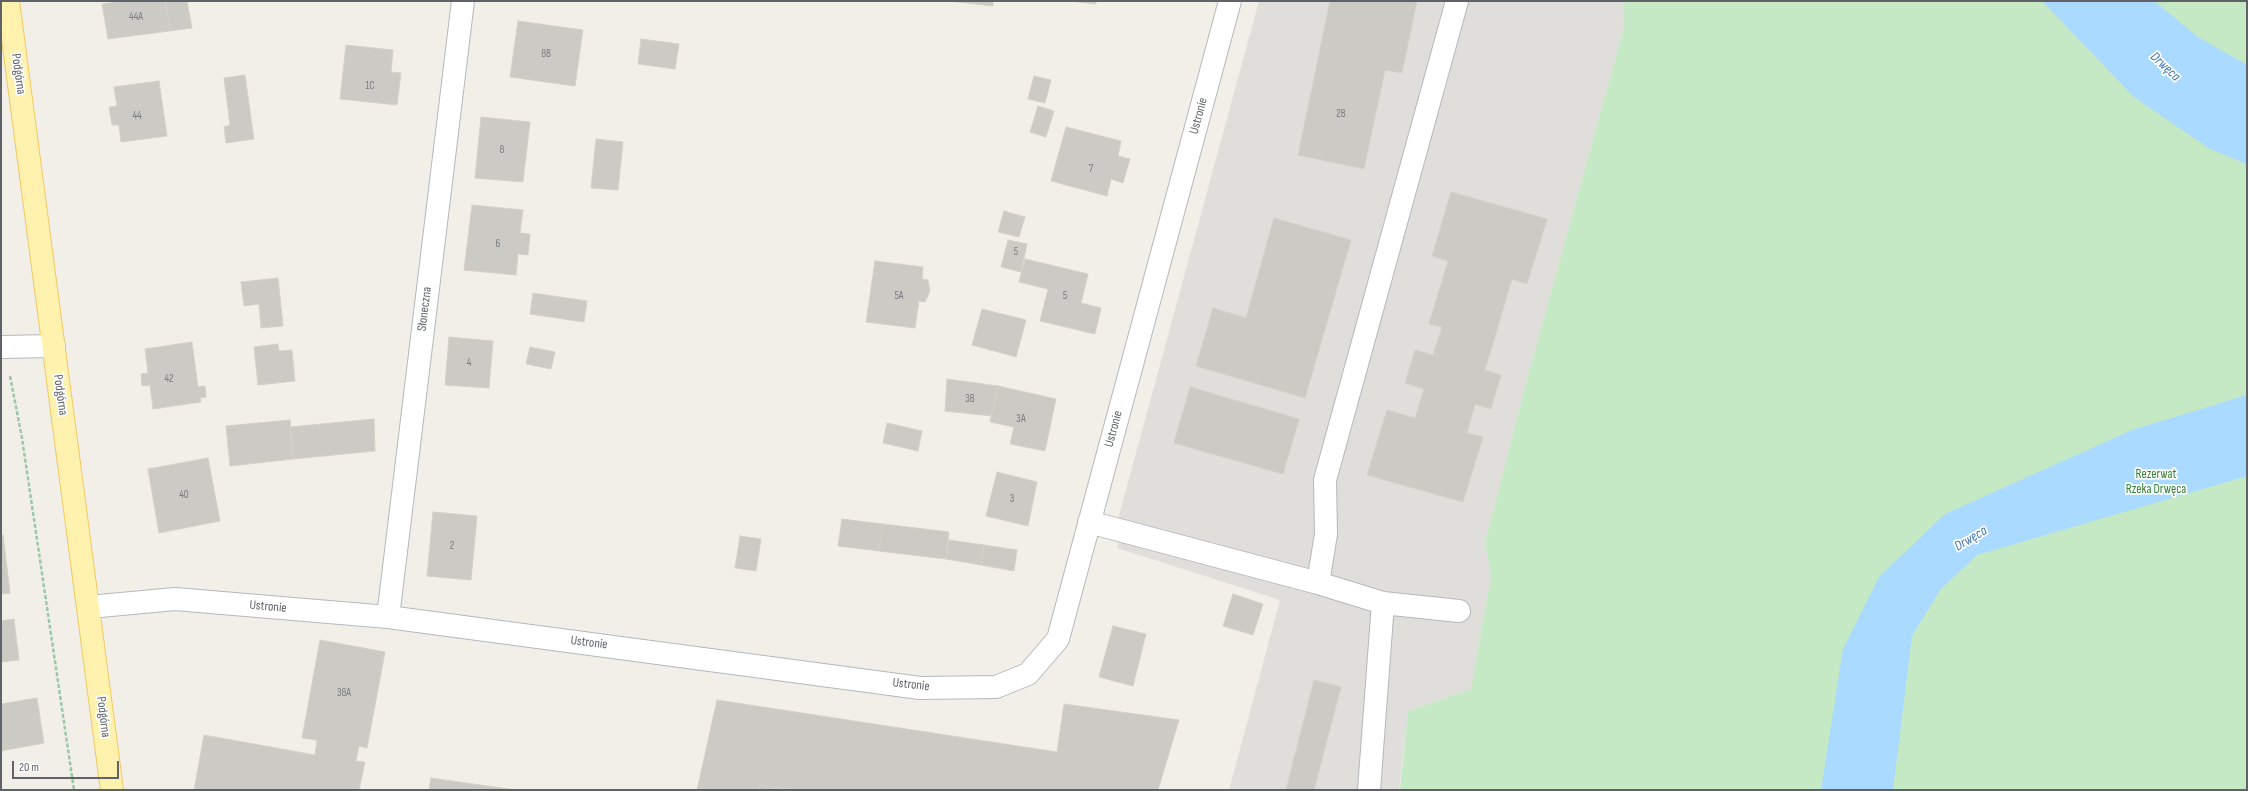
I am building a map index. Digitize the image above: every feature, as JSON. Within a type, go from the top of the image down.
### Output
[{"type":"main road","name":"Podgórna","points":[[8,1],[112,790]]},
{"type":"street","name":"Słoneczna","points":[[388,616],[462,1]]},
{"type":"street","name":"Ustronie","points":[[89,607],[175,599],[388,616],[920,688],[996,687],[1028,674],[1058,639],[1230,1]]},
{"type":"street","points":[[1318,583],[1326,534],[1325,480],[1457,1]]},
{"type":"street","points":[[2,347],[54,346]]},
{"type":"street","points":[[1089,522],[1318,583],[1383,603],[1460,611]]},
{"type":"street","points":[[1370,790],[1383,603]]},
{"type":"path","points":[[2,347],[22,438],[74,790]]},
{"type":"shaded area","points":[[1259,1],[1623,1],[1624,27],[1526,383],[1485,543],[1491,576],[1471,689],[1408,711],[1399,790],[1229,790],[1280,600],[1117,548],[1126,521],[1118,519]]},
{"type":"green space","name":"Rezerwat Rzeka Drwęca","points":[[1623,1],[2247,1],[2247,790],[1400,790],[1408,711],[1471,689],[1491,576],[1485,543],[1526,383],[1624,27]]},
{"type":"water","name":"Drwęca","points":[[2042,1],[2154,1],[2198,37],[2247,65],[2247,164],[2210,149],[2134,97]]},
{"type":"water","name":"Drwęca","points":[[2247,395],[2247,476],[1977,555],[1940,590],[1912,636],[1893,790],[1821,790],[1843,649],[1879,577],[1945,514],[2132,430]]},
{"type":"building","points":[[123,1],[165,1],[170,31],[108,39],[102,4]]},
{"type":"building","points":[[165,1],[187,1],[192,28],[170,31]]},
{"type":"building","points":[[949,1],[993,1],[993,6]]},
{"type":"building","points":[[1071,1],[1096,1],[1096,4]]},
{"type":"building","points":[[1330,1],[1417,1],[1402,73],[1385,70],[1364,169],[1298,155]]},
{"type":"building","points":[[518,21],[583,30],[575,86],[510,77]]},
{"type":"building","points":[[641,39],[679,44],[675,69],[638,64]]},
{"type":"building","points":[[346,45],[393,50],[391,72],[401,73],[397,105],[340,99]]},
{"type":"building","points":[[245,75],[254,139],[226,143],[224,127],[230,125],[224,78]]},
{"type":"building","points":[[1034,76],[1051,80],[1045,103],[1028,99]]},
{"type":"building","points":[[159,81],[167,136],[121,142],[119,125],[112,125],[109,107],[117,106],[114,87]]},
{"type":"building","points":[[1038,106],[1054,111],[1046,137],[1030,132]]},
{"type":"building","points":[[481,117],[530,122],[523,182],[475,178]]},
{"type":"building","points":[[1066,127],[1121,141],[1118,156],[1130,159],[1123,183],[1111,179],[1107,196],[1051,181]]},
{"type":"building","points":[[596,139],[623,142],[618,190],[591,188]]},
{"type":"building","points":[[1451,192],[1547,219],[1527,284],[1512,279],[1485,370],[1501,375],[1491,409],[1475,404],[1467,433],[1483,437],[1463,502],[1367,475],[1387,410],[1415,418],[1424,389],[1405,383],[1415,350],[1433,355],[1442,327],[1429,324],[1448,261],[1432,256]]},
{"type":"building","points":[[472,205],[523,210],[520,233],[530,234],[528,255],[518,254],[516,275],[464,270]]},
{"type":"building","points":[[1004,211],[1025,217],[1019,237],[998,232]]},
{"type":"building","points":[[1274,218],[1351,240],[1305,398],[1196,366],[1213,308],[1246,318]]},
{"type":"building","points":[[1008,240],[1027,244],[1021,272],[1001,267]]},
{"type":"building","points":[[1025,259],[1088,274],[1081,303],[1101,308],[1095,334],[1040,321],[1048,289],[1019,282]]},
{"type":"building","points":[[875,261],[923,267],[922,279],[928,280],[930,291],[925,302],[919,301],[915,328],[866,322]]},
{"type":"building","points":[[278,278],[283,326],[261,328],[259,304],[244,306],[241,282]]},
{"type":"building","points":[[533,293],[587,301],[584,322],[530,314]]},
{"type":"building","points":[[982,309],[1026,320],[1016,357],[972,345]]},
{"type":"building","points":[[449,337],[493,341],[489,388],[445,385]]},
{"type":"building","points":[[192,342],[198,387],[205,386],[206,397],[200,398],[201,402],[153,409],[150,385],[142,386],[141,374],[148,373],[145,349]]},
{"type":"building","points":[[278,344],[279,351],[292,350],[295,381],[258,385],[254,347]]},
{"type":"building","points":[[530,347],[555,352],[551,369],[526,364]]},
{"type":"building","points":[[947,379],[998,386],[991,416],[945,411]]},
{"type":"building","points":[[998,386],[1056,399],[1045,451],[1010,444],[1014,427],[990,422]]},
{"type":"building","points":[[1190,387],[1299,419],[1283,474],[1174,443]]},
{"type":"building","points":[[374,419],[375,451],[293,459],[290,427]]},
{"type":"building","points":[[290,420],[293,459],[230,466],[226,426]]},
{"type":"building","points":[[887,423],[922,431],[918,451],[883,443]]},
{"type":"building","points":[[208,458],[220,521],[159,533],[148,469]]},
{"type":"building","points":[[997,472],[1037,482],[1028,526],[986,516]]},
{"type":"building","points":[[433,512],[477,516],[471,580],[427,576]]},
{"type":"building","points":[[842,519],[883,524],[879,551],[838,546]]},
{"type":"building","points":[[883,524],[949,532],[946,559],[879,551]]},
{"type":"building","points":[[1,535],[3,535],[10,593],[1,594]]},
{"type":"building","points":[[740,536],[761,539],[756,571],[735,568]]},
{"type":"building","points":[[949,540],[984,545],[981,565],[946,559]]},
{"type":"building","points":[[984,545],[1017,550],[1014,571],[981,565]]},
{"type":"building","points":[[1233,594],[1263,604],[1253,635],[1223,626]]},
{"type":"building","points":[[14,619],[19,660],[1,662],[1,621]]},
{"type":"building","points":[[1113,626],[1146,634],[1133,686],[1099,677]]},
{"type":"building","points":[[320,640],[385,652],[367,748],[359,746],[356,761],[365,762],[359,790],[194,790],[204,735],[315,755],[317,740],[302,738]]},
{"type":"building","points":[[1314,680],[1341,687],[1314,790],[1286,790]]},
{"type":"building","points":[[37,698],[44,743],[1,751],[1,704]]},
{"type":"building","points":[[717,700],[1057,752],[1064,704],[1179,720],[1158,790],[794,790],[760,785],[758,790],[697,790]]},
{"type":"building","points":[[431,778],[516,790],[429,790]]},
{"type":"building","points":[[760,785],[794,790],[758,790]]}]
